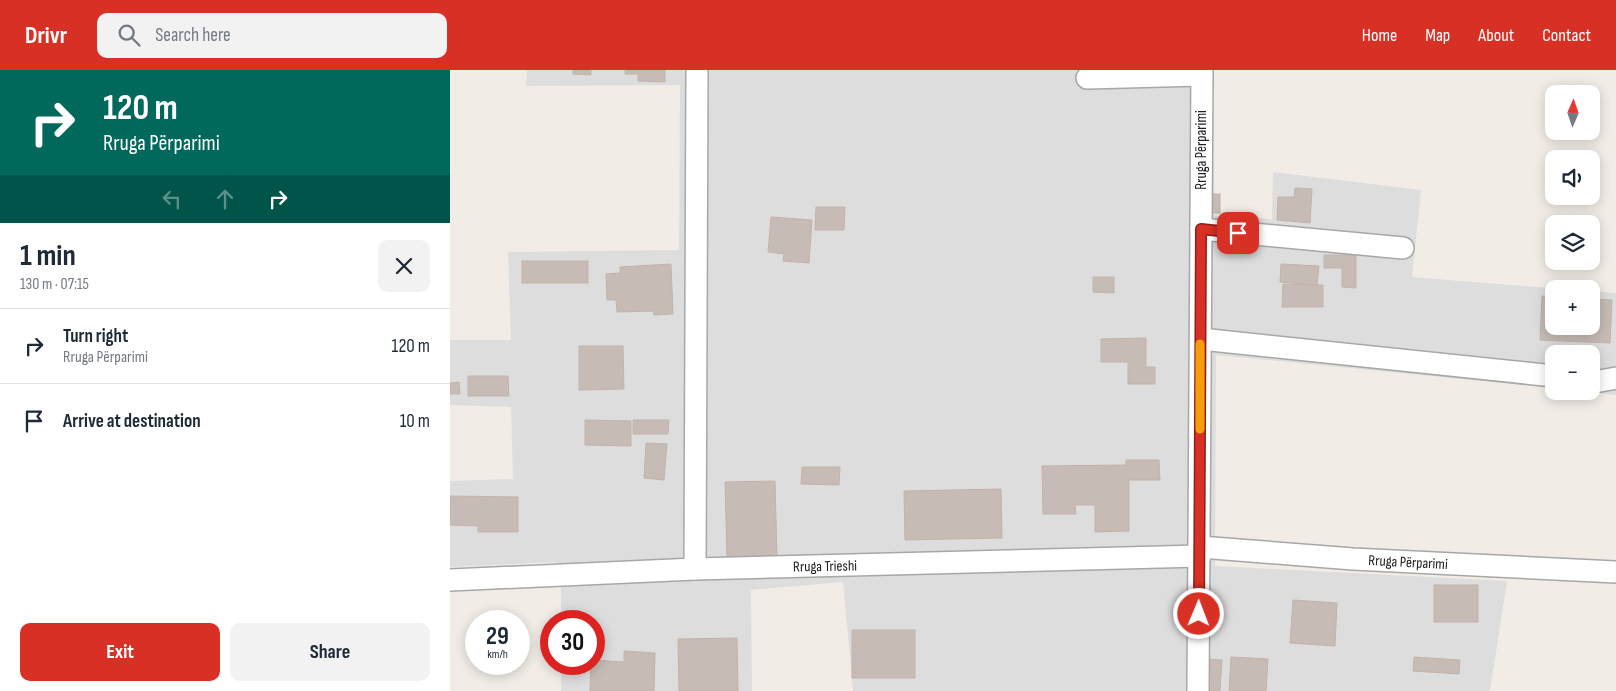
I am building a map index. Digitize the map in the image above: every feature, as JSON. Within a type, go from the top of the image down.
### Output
[{"type":"street","points":[[695,569],[697,70]]},
{"type":"street","points":[[1087,78],[1201,72]]},
{"type":"street","name":"Rruga Përparimi","points":[[1198,691],[1201,72]]},
{"type":"street","points":[[1201,229],[1403,248]]},
{"type":"street","points":[[1200,339],[1545,375]]},
{"type":"street","points":[[1600,381],[1616,378]]},
{"type":"street","name":"Rruga Trieshi","points":[[450,580],[695,569],[1200,551]]},
{"type":"street","name":"Rruga Përparimi","points":[[1200,551],[1616,572]]},
{"type":"shaded area","points":[[527,70],[1211,70],[1215,216],[1272,219],[1273,172],[1421,190],[1412,277],[1545,288],[1545,335],[1600,335],[1600,292],[1616,293],[1616,395],[1600,393],[1600,345],[1545,345],[1545,387],[1216,355],[1215,566],[1507,581],[1490,691],[853,691],[843,582],[751,590],[752,691],[561,691],[561,675],[605,675],[605,610],[561,610],[561,588],[556,562],[450,567],[450,481],[513,479],[511,407],[450,405],[450,340],[511,340],[508,252],[679,250],[680,85],[526,86]]},
{"type":"building","points":[[573,70],[591,70],[591,75],[573,74]]},
{"type":"building","points":[[625,70],[665,70],[665,82],[638,81],[638,74],[625,74]]},
{"type":"building","points":[[1295,188],[1312,189],[1310,223],[1277,220],[1278,197],[1294,197]]},
{"type":"building","points":[[1204,194],[1220,194],[1220,213],[1204,213]]},
{"type":"building","points":[[816,207],[845,207],[844,230],[815,230]]},
{"type":"building","points":[[771,217],[812,220],[809,263],[783,261],[784,254],[768,252]]},
{"type":"building","points":[[1324,255],[1356,255],[1356,288],[1342,287],[1342,268],[1324,268]]},
{"type":"building","points":[[522,261],[588,261],[588,283],[522,283]]},
{"type":"building","points":[[671,264],[673,314],[654,315],[653,311],[617,312],[616,300],[607,300],[606,274],[620,273],[620,267]]},
{"type":"building","points":[[1281,264],[1319,266],[1317,285],[1280,282]]},
{"type":"building","points":[[1093,277],[1114,277],[1114,293],[1093,292]]},
{"type":"building","points":[[1283,284],[1323,285],[1323,307],[1282,307]]},
{"type":"building","points":[[1542,296],[1545,296],[1545,335],[1600,335],[1600,299],[1612,300],[1610,343],[1540,340]]},
{"type":"building","points":[[1146,338],[1146,367],[1155,367],[1155,384],[1128,384],[1128,362],[1101,362],[1101,339]]},
{"type":"building","points":[[579,346],[623,346],[624,389],[579,390]]},
{"type":"building","points":[[468,376],[508,376],[509,396],[468,396]]},
{"type":"building","points":[[459,382],[460,394],[450,394],[450,383]]},
{"type":"building","points":[[585,420],[631,421],[631,446],[585,445]]},
{"type":"building","points":[[633,420],[669,420],[668,434],[633,434]]},
{"type":"building","points":[[646,443],[667,444],[664,480],[644,478]]},
{"type":"building","points":[[1126,460],[1159,460],[1160,480],[1129,480],[1129,531],[1095,532],[1095,505],[1075,505],[1076,514],[1043,514],[1042,466],[1126,465]]},
{"type":"building","points":[[802,467],[840,467],[839,485],[801,484]]},
{"type":"building","points":[[775,481],[777,557],[727,558],[725,482]]},
{"type":"building","points":[[1001,489],[1002,538],[905,540],[904,491]]},
{"type":"building","points":[[450,496],[518,497],[518,532],[478,532],[478,526],[450,525]]},
{"type":"building","points":[[1434,585],[1478,585],[1478,622],[1434,622]]},
{"type":"building","points":[[1293,600],[1337,603],[1335,646],[1290,643]]},
{"type":"building","points":[[852,630],[915,630],[915,678],[852,678]]},
{"type":"building","points":[[737,638],[738,691],[679,691],[678,639]]},
{"type":"building","points":[[624,651],[655,653],[654,691],[590,691],[591,675],[605,675],[605,661],[624,662]]},
{"type":"building","points":[[1231,657],[1268,659],[1266,691],[1229,691]]},
{"type":"building","points":[[1414,657],[1460,660],[1459,674],[1413,671]]},
{"type":"building","points":[[1201,659],[1222,660],[1220,691],[1199,691]]},
{"type":"slow traffic","points":[[1200,344],[1200,429]]},
{"type":"route","points":[[1199,614],[1201,229],[1238,233]]}]
